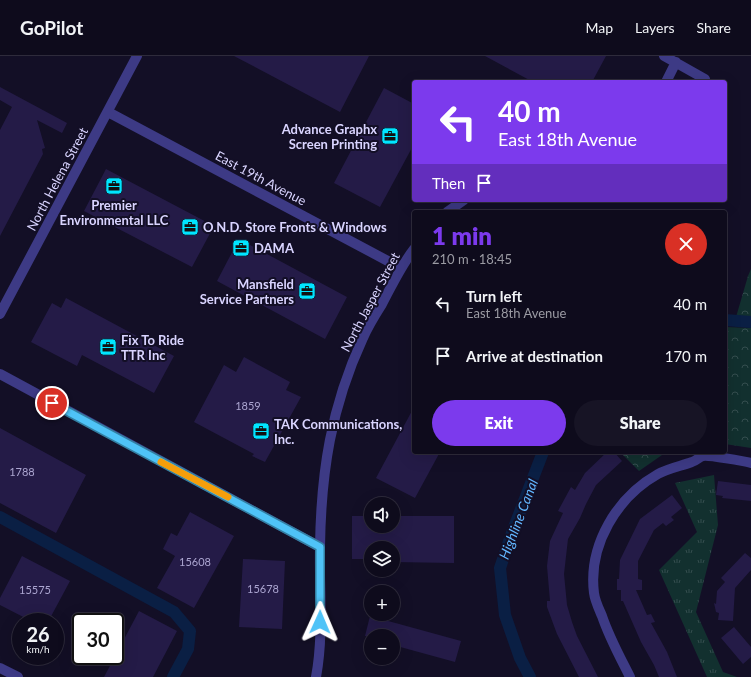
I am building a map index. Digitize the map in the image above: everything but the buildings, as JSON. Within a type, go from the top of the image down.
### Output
[{"type":"street","name":"North Helena Street","points":[[0,314],[137,56]]},
{"type":"street","points":[[664,56],[706,79]]},
{"type":"street","points":[[667,80],[676,62]]},
{"type":"street","name":"East 19th Avenue","points":[[108,112],[401,268]]},
{"type":"street","points":[[450,210],[461,202]]},
{"type":"street","name":"North Jasper Street","points":[[316,677],[321,610],[320,547],[323,482],[334,417],[346,380],[364,337],[401,268],[412,252]]},
{"type":"street","points":[[0,374],[320,547]]},
{"type":"street","points":[[630,677],[608,632],[594,594],[593,570],[599,543],[608,523],[621,505],[646,481],[659,473],[693,462],[704,456],[751,463]]},
{"type":"street","points":[[0,668],[18,677]]},
{"type":"green space","points":[[751,269],[751,325],[734,324],[748,276]]},
{"type":"green space","points":[[727,327],[751,328],[751,448],[727,444]]},
{"type":"green space","points":[[622,454],[665,454],[662,455],[639,471]]},
{"type":"green space","points":[[714,475],[718,525],[696,612],[723,672],[737,677],[707,677],[659,570],[697,532],[675,483]]},
{"type":"waterway","name":"Highline Canal","points":[[727,320],[751,322]]},
{"type":"waterway","name":"Highline Canal","points":[[530,677],[520,658],[505,615],[500,568],[542,454]]},
{"type":"waterway","points":[[0,517],[174,612],[190,631],[188,649],[173,677]]},
{"type":"slow traffic","points":[[161,462],[228,497]]},
{"type":"place","name":"Advance Graphx Screen Printing","points":[[390,136]]},
{"type":"place","name":"Premier Environmental LLC","points":[[114,186]]},
{"type":"place","name":"O.N.D. Store Fronts & Windows","points":[[190,227]]},
{"type":"place","name":"DAMA","points":[[241,248]]},
{"type":"place","name":"Mansfield Service Partners","points":[[307,291]]},
{"type":"place","name":"Fix To Ride TTR Inc","points":[[108,347]]},
{"type":"place","name":"TAK Communications, Inc.","points":[[261,431]]},
{"type":"route","points":[[52,403],[320,547],[320,622]]}]
